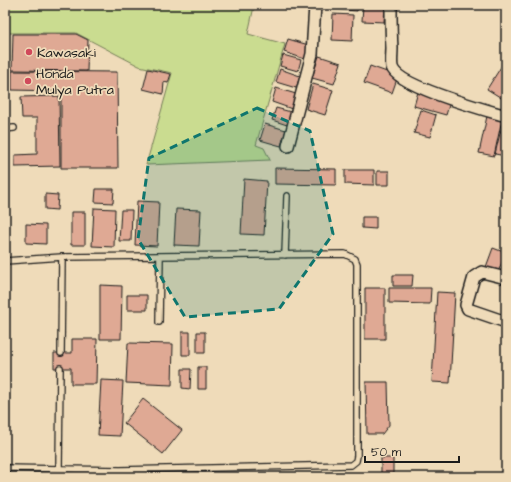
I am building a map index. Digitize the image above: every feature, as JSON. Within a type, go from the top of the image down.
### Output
[{"type":"street","points":[[288,146],[312,54],[315,5]]},
{"type":"street","points":[[391,5],[392,66],[394,72],[398,76],[421,88],[506,116]]},
{"type":"street","points":[[506,278],[482,272],[476,275],[474,277],[466,305],[468,309],[506,322]]},
{"type":"lane","points":[[5,128],[14,128]]},
{"type":"lane","points":[[285,255],[287,196]]},
{"type":"lane","points":[[5,261],[62,257],[345,254],[354,259],[357,264],[357,456],[356,461],[351,465],[120,470],[5,468]]},
{"type":"lane","points":[[159,322],[160,256]]},
{"type":"lane","points":[[61,353],[62,257]]},
{"type":"lane","points":[[59,469],[60,368]]},
{"type":"lane","points":[[120,470],[120,477]]},
{"type":"highlighted area","points":[[257,108],[310,131],[333,234],[279,309],[185,317],[138,239],[149,158]]},
{"type":"green space","points":[[5,5],[254,5],[248,34],[285,44],[256,145],[264,148],[270,160],[146,165],[172,73],[139,66],[76,33],[5,33]]},
{"type":"building","points":[[256,5],[275,5],[275,8],[256,7]]},
{"type":"building","points":[[334,5],[358,5],[357,11],[333,9]]},
{"type":"building","points":[[363,5],[385,5],[384,22],[362,21]]},
{"type":"building","points":[[333,14],[353,15],[352,41],[332,40]]},
{"type":"building","points":[[13,34],[76,34],[88,40],[87,71],[12,70]]},
{"type":"building","points":[[288,39],[312,46],[308,60],[284,52]]},
{"type":"building","points":[[283,55],[301,60],[298,71],[280,66]]},
{"type":"building","points":[[319,56],[341,63],[334,84],[312,78]]},
{"type":"building","points":[[506,59],[506,94],[503,99],[487,89]]},
{"type":"building","points":[[370,66],[398,76],[392,93],[364,83]]},
{"type":"building","points":[[148,69],[171,74],[168,83],[164,82],[163,94],[143,89]]},
{"type":"building","points":[[280,69],[300,76],[296,88],[276,82]]},
{"type":"building","points":[[12,71],[117,72],[118,168],[61,168],[61,91],[12,90]]},
{"type":"building","points":[[313,84],[333,90],[325,115],[306,109]]},
{"type":"building","points":[[276,88],[296,94],[292,109],[272,102]]},
{"type":"building","points":[[418,92],[450,102],[446,115],[414,106]]},
{"type":"building","points":[[59,96],[60,166],[15,167],[15,155],[37,154],[37,118],[22,118],[21,97]]},
{"type":"building","points":[[276,108],[291,112],[287,125],[272,120]]},
{"type":"building","points":[[421,110],[436,115],[430,137],[414,133]]},
{"type":"building","points":[[487,116],[502,119],[494,156],[479,153]]},
{"type":"building","points":[[503,121],[506,122],[506,156],[495,154]]},
{"type":"building","points":[[265,124],[286,130],[281,146],[260,140]]},
{"type":"building","points":[[275,168],[336,169],[336,185],[275,184]]},
{"type":"building","points":[[345,170],[374,170],[374,185],[345,184]]},
{"type":"building","points":[[377,171],[389,171],[389,185],[377,185]]},
{"type":"building","points":[[244,179],[267,181],[264,235],[241,234]]},
{"type":"building","points":[[96,189],[114,189],[113,203],[95,202]]},
{"type":"building","points":[[45,194],[58,195],[57,210],[45,209]]},
{"type":"building","points":[[137,201],[159,202],[157,246],[135,245]]},
{"type":"building","points":[[94,208],[115,209],[114,247],[92,246]]},
{"type":"building","points":[[176,209],[201,210],[199,246],[174,245]]},
{"type":"building","points":[[121,210],[132,210],[131,241],[119,241]]},
{"type":"building","points":[[71,212],[85,212],[85,245],[71,245]]},
{"type":"building","points":[[362,217],[376,217],[376,229],[362,228]]},
{"type":"building","points":[[26,224],[46,225],[46,244],[26,243]]},
{"type":"building","points":[[493,248],[506,253],[498,272],[486,267]]},
{"type":"building","points":[[393,275],[413,275],[412,286],[393,286]]},
{"type":"building","points":[[100,285],[122,286],[121,339],[100,339]]},
{"type":"building","points":[[365,288],[385,288],[385,339],[365,339]]},
{"type":"building","points":[[389,288],[431,288],[430,304],[389,303]]},
{"type":"building","points":[[437,292],[455,293],[450,383],[432,382]]},
{"type":"building","points":[[127,295],[147,295],[147,310],[127,310]]},
{"type":"building","points":[[182,332],[190,332],[190,355],[182,355]]},
{"type":"building","points":[[197,332],[205,332],[205,353],[197,353]]},
{"type":"building","points":[[72,339],[97,339],[96,384],[71,384],[71,368],[54,368],[54,353],[72,353]]},
{"type":"building","points":[[128,343],[173,344],[172,385],[126,383]]},
{"type":"building","points":[[198,367],[206,367],[206,389],[198,389]]},
{"type":"building","points":[[182,369],[191,369],[190,389],[182,388]]},
{"type":"building","points":[[101,380],[123,381],[120,436],[98,435]]},
{"type":"building","points":[[366,382],[388,382],[389,425],[382,434],[367,434]]},
{"type":"building","points":[[143,399],[182,430],[163,454],[124,423]]},
{"type":"building","points":[[381,458],[393,458],[393,474],[381,474]]},
{"type":"building","points":[[197,474],[197,477],[176,477],[176,475]]},
{"type":"building","points":[[215,475],[234,475],[234,477],[215,477]]},
{"type":"building","points":[[298,475],[318,475],[318,477],[298,477]]},
{"type":"place","name":"Kawasaki","points":[[29,52]]},
{"type":"place","name":"Honda Mulya Putra","points":[[28,81]]}]
